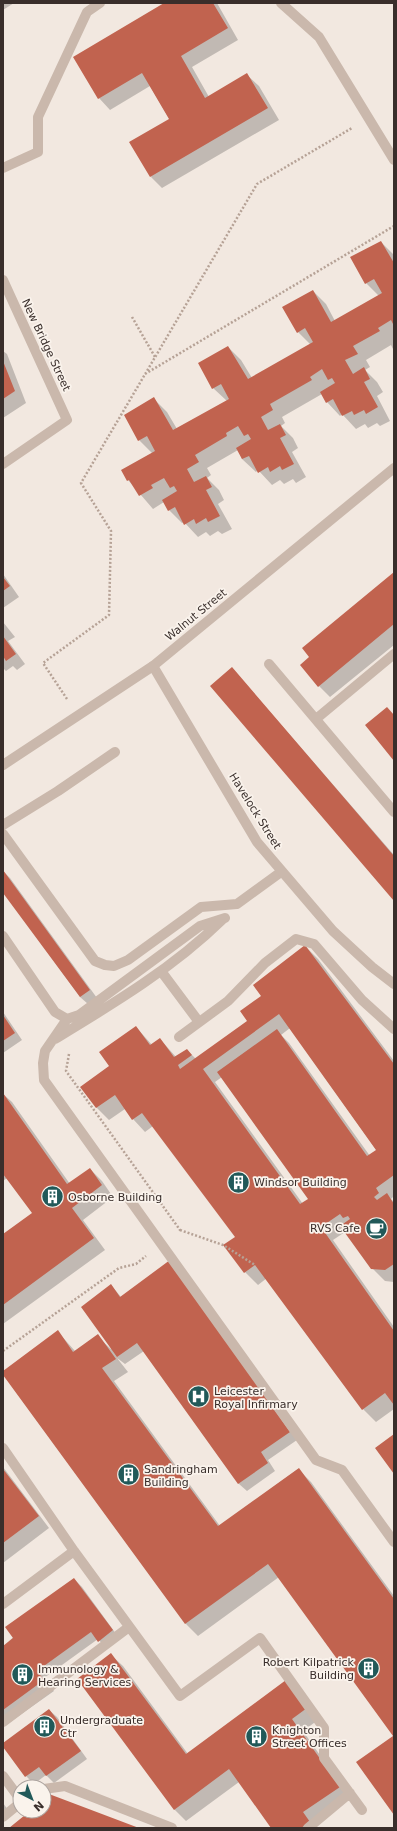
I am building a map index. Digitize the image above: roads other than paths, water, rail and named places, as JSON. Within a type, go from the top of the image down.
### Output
[{"type":"street","points":[[3,168],[38,152],[38,117],[87,12],[100,3]]},
{"type":"street","points":[[281,3],[319,36],[394,160]]},
{"type":"street","name":"New Bridge Street","points":[[3,280],[67,420],[3,464]]},
{"type":"street","name":"Walnut Street","points":[[3,765],[153,666],[394,468]]},
{"type":"street","points":[[316,719],[394,654]]},
{"type":"street","points":[[270,664],[394,812]]},
{"type":"street","name":"Havelock Street","points":[[153,666],[258,842],[281,872],[333,931],[372,967],[394,984]]},
{"type":"street","points":[[3,825],[58,791],[115,752]]},
{"type":"street","points":[[3,834],[95,962],[105,965],[114,966],[128,960],[202,908],[237,904]]},
{"type":"street","points":[[53,1040],[98,1013],[161,971],[207,935],[237,904],[281,872]]},
{"type":"street","points":[[225,918],[200,926],[79,1016],[67,1019],[45,1051],[42,1063],[44,1080],[316,1460],[342,1470],[394,1542]]},
{"type":"street","points":[[3,936],[55,1012],[67,1019]]},
{"type":"street","points":[[179,1037],[228,1001],[265,963],[296,939],[314,944],[362,1000],[394,1029]]},
{"type":"street","points":[[161,971],[199,1022]]},
{"type":"street","points":[[3,1448],[74,1551],[180,1696],[260,1638],[324,1728],[324,1758],[362,1810]]},
{"type":"street","points":[[3,1604],[74,1551]]},
{"type":"street","points":[[3,1722],[129,1627]]},
{"type":"street","points":[[3,1776],[12,1788]]},
{"type":"street","points":[[52,1788],[65,1786],[172,1828]]},
{"type":"street","points":[[308,1828],[350,1793]]},
{"type":"street","points":[[3,1817],[12,1810]]},
{"type":"place","name":"Windsor Building","points":[[239,1182]]},
{"type":"place","name":"Osborne Building","points":[[53,1197]]},
{"type":"place","name":"RVS Cafe","points":[[376,1228]]},
{"type":"place","name":"Leicester Royal Infirmary","points":[[198,1397]]},
{"type":"place","name":"Sandringham Building","points":[[128,1475]]},
{"type":"place","name":"Robert Kilpatrick Building","points":[[369,1668]]},
{"type":"place","name":"Immunology & Hearing Services","points":[[22,1675]]},
{"type":"place","name":"Undergraduate Ctr","points":[[44,1726]]},
{"type":"place","name":"Knighton Street Offices","points":[[257,1736]]}]
